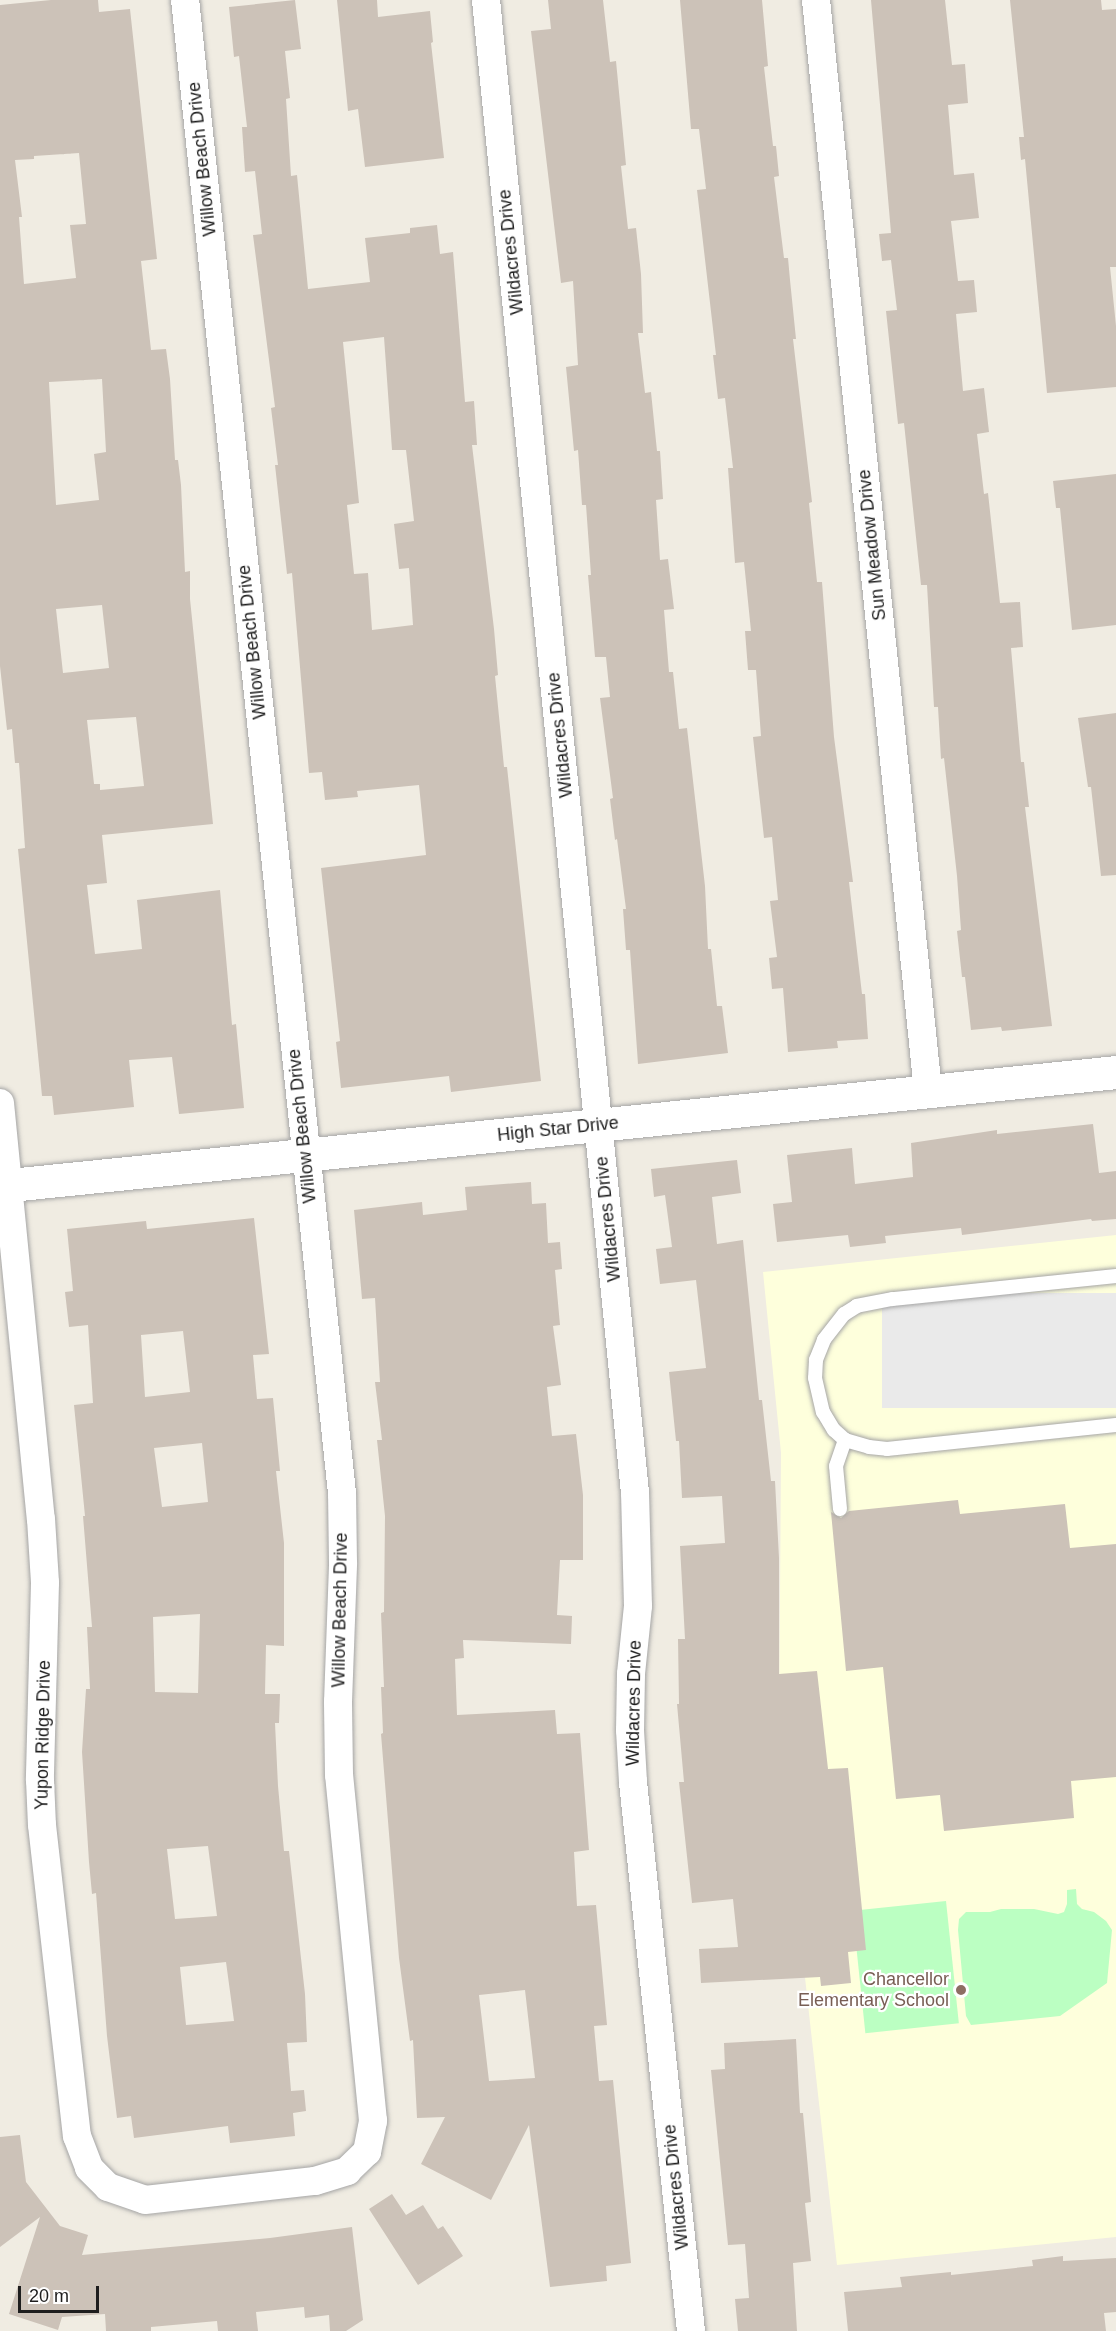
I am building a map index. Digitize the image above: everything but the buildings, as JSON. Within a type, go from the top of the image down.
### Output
[{"type":"street","name":"Willow Beach Drive","points":[[186,0],[342,1493],[344,1563],[338,1702],[339,1775],[373,2121],[367,2152],[347,2171],[315,2181],[275,2185]]},
{"type":"street","name":"Wildacres Drive","points":[[486,0],[635,1492],[638,1606],[630,1674],[633,1782],[691,2331]]},
{"type":"street","name":"Sun Meadow Drive","points":[[816,0],[928,1091]]},
{"type":"street","name":"High Star Drive","points":[[4,1185],[1116,1072]]},
{"type":"street","name":"Yupon Ridge Drive","points":[[0,1103],[4,1185],[41,1519],[45,1583],[40,1780],[42,1825],[77,2136],[89,2168],[108,2187],[145,2200],[275,2185]]},
{"type":"lane","points":[[1116,1276],[874,1301],[857,1306],[844,1314],[825,1340],[816,1360],[815,1378],[823,1412],[834,1430],[845,1440],[887,1449],[1116,1425]]},
{"type":"lane","points":[[840,1509],[836,1466],[845,1440]]},
{"type":"shaded area","name":"Chancellor Elementary School","points":[[1116,1235],[1116,2237],[837,2265],[779,1744],[781,1453],[763,1272]]},
{"type":"shaded area","points":[[882,1293],[1116,1293],[1116,1408],[882,1408]]},
{"type":"green space","points":[[1076,1889],[1077,1904],[1082,1909],[1094,1912],[1106,1921],[1112,1930],[1107,1983],[1060,2016],[971,2025],[966,2016],[959,1919],[966,1912],[990,1912],[1001,1909],[1034,1909],[1058,1914],[1064,1912],[1067,1904],[1067,1890]]},
{"type":"green space","points":[[946,1901],[959,2023],[865,2033],[853,1911]]},
{"type":"place","name":"Chancellor Elementary School","points":[[961,1990]]}]
